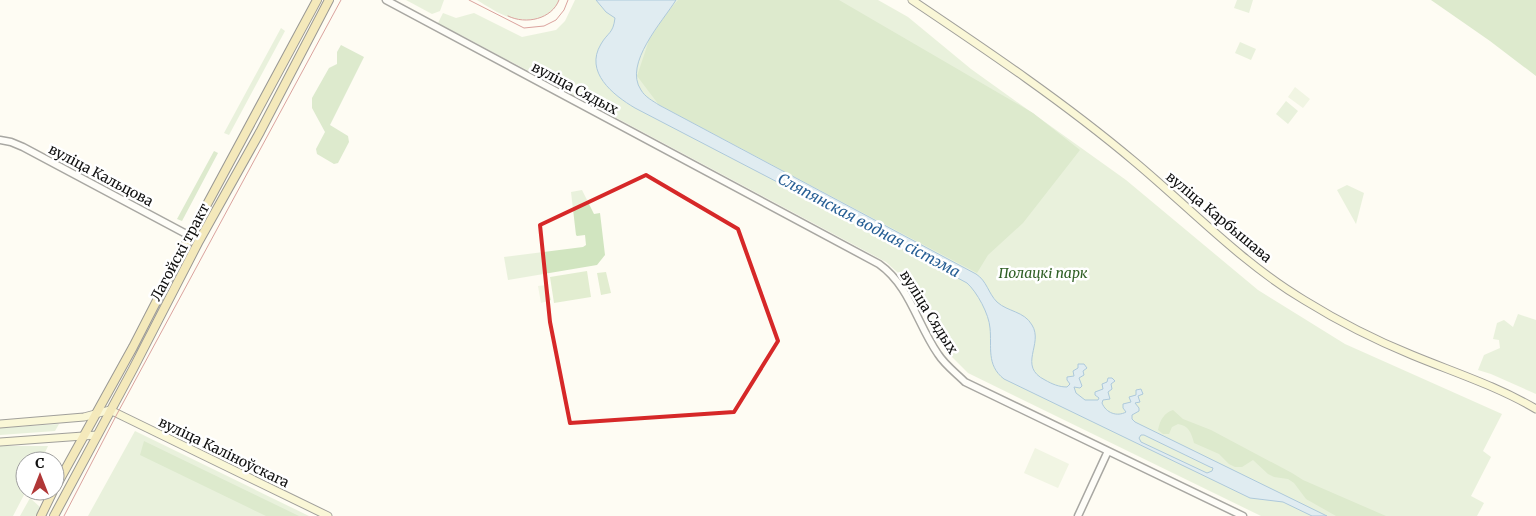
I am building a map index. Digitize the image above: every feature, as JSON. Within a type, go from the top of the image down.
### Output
[{"type":"main road","name":"Лагойскі тракт","points":[[65,470],[133,347],[190,236],[317,0]]},
{"type":"main road","name":"Лагойскі тракт","points":[[54,516],[199,241],[260,132],[328,0]]},
{"type":"main road","name":"вуліца Карбышава","points":[[912,0],[1026,79],[1095,130],[1255,265],[1304,300],[1361,331],[1410,354],[1506,393],[1536,409]]},
{"type":"main road","points":[[249,126],[251,132],[257,134],[260,132]]},
{"type":"main road","points":[[190,236],[199,241]]},
{"type":"main road","points":[[0,424],[95,415],[110,410]]},
{"type":"main road","name":"вуліца Каліноўскага","points":[[110,410],[328,516]]},
{"type":"main road","points":[[0,442],[97,435]]},
{"type":"main road","points":[[74,437],[78,440],[78,447]]},
{"type":"main road","name":"Лагойскі тракт","points":[[40,516],[48,501]]},
{"type":"street","name":"вуліца Сядых","points":[[386,0],[879,264],[888,270],[901,285],[937,353],[965,382],[1243,516]]},
{"type":"street","name":"вуліца Кальцова","points":[[0,140],[23,147],[190,236]]},
{"type":"street","points":[[1078,516],[1108,451]]},
{"type":"highlighted area","points":[[646,175],[738,229],[778,341],[734,412],[570,423],[550,322],[540,225]]},
{"type":"green space","points":[[406,0],[444,0],[440,11],[432,14]]},
{"type":"green space","points":[[477,0],[559,0],[551,12],[540,18],[526,20],[503,15]]},
{"type":"green space","name":"Полацкі парк","points":[[575,0],[878,0],[908,17],[971,69],[1126,180],[1258,290],[1345,344],[1502,414],[1483,451],[1491,457],[1471,496],[1484,503],[1477,516],[1261,516],[968,373],[950,355],[906,280],[886,262],[438,23],[443,13],[456,18],[474,13],[522,37],[556,30],[565,21]]},
{"type":"green space","points":[[678,0],[839,0],[1033,113],[1080,150],[1023,223],[988,255],[977,273],[659,105],[637,76],[649,40]]},
{"type":"green space","points":[[1237,0],[1253,0],[1249,13],[1234,8]]},
{"type":"green space","points":[[1431,0],[1536,0],[1536,76],[1490,41]]},
{"type":"green space","points":[[281,28],[285,31],[229,135],[224,133]]},
{"type":"green space","points":[[1240,42],[1256,49],[1251,60],[1235,53]]},
{"type":"green space","points":[[341,45],[364,57],[330,125],[348,136],[349,142],[338,163],[334,164],[317,154],[316,149],[325,132],[312,108],[312,98],[329,68],[337,64],[337,52]]},
{"type":"green space","points":[[1295,87],[1310,99],[1303,108],[1288,97]]},
{"type":"green space","points":[[1286,101],[1298,111],[1288,124],[1276,114]]},
{"type":"green space","points":[[214,151],[218,153],[182,221],[177,219]]},
{"type":"green space","points":[[1347,185],[1364,193],[1356,224],[1337,190]]},
{"type":"green space","points":[[582,190],[594,214],[600,213],[605,255],[597,265],[508,280],[504,257],[583,247],[586,245],[585,235],[576,235],[571,192]]},
{"type":"green space","points":[[587,271],[591,297],[554,303],[550,277]]},
{"type":"green space","points":[[606,272],[611,293],[601,295],[597,273]]},
{"type":"green space","points":[[547,285],[551,300],[541,303],[538,286]]},
{"type":"green space","points":[[1518,314],[1536,320],[1536,394],[1478,370],[1484,355],[1500,348],[1499,340],[1493,339],[1497,323],[1504,320],[1513,327]]},
{"type":"green space","points":[[1173,410],[1183,419],[1211,430],[1303,480],[1386,516],[1336,516],[1306,499],[1294,483],[1288,479],[1268,474],[1253,460],[1242,467],[1235,467],[1229,464],[1219,454],[1194,443],[1191,433],[1185,426],[1178,424],[1172,427],[1169,434],[1163,434],[1158,430],[1160,423],[1165,415]]},
{"type":"green space","points":[[59,424],[55,431],[0,435],[0,428]]},
{"type":"green space","points":[[135,431],[309,516],[88,516]]},
{"type":"green space","points":[[144,441],[299,516],[266,516],[140,455]]},
{"type":"green space","points":[[0,446],[48,446],[46,451],[15,451],[15,501],[21,501],[13,516],[0,516]]},
{"type":"green space","points":[[1035,448],[1069,464],[1058,488],[1024,473]]},
{"type":"green space","points":[[28,501],[33,501],[40,507],[36,516],[20,516]]},
{"type":"water","name":"Сляпянская водная сістэма","points":[[596,0],[676,0],[647,43],[637,68],[637,80],[645,95],[659,105],[976,274],[983,280],[997,302],[1029,320],[1035,332],[1033,368],[1045,380],[1067,387],[1070,384],[1067,377],[1074,376],[1073,371],[1078,368],[1078,364],[1084,364],[1087,368],[1083,371],[1084,375],[1079,378],[1082,386],[1080,388],[1074,387],[1076,393],[1085,400],[1098,400],[1099,398],[1095,395],[1095,392],[1103,389],[1102,384],[1107,382],[1108,378],[1112,378],[1115,381],[1111,384],[1112,389],[1108,392],[1110,399],[1103,400],[1102,403],[1109,412],[1116,414],[1126,412],[1123,404],[1131,402],[1129,397],[1136,395],[1136,390],[1141,389],[1143,394],[1138,396],[1140,402],[1135,403],[1139,411],[1132,415],[1132,419],[1135,422],[1327,516],[1312,516],[1283,502],[1250,498],[1004,379],[998,374],[992,362],[990,328],[985,310],[967,283],[635,108],[610,89],[603,82],[596,64],[601,44],[612,30],[615,18],[606,12]],"holes":[[[1141,435],[1213,468],[1212,471],[1207,473],[1141,442],[1139,438]]]},
{"type":"tram line","points":[[64,516],[117,414],[341,0]]},
{"type":"tram line","points":[[469,0],[524,28],[544,26],[556,20],[564,10],[568,0]]},
{"type":"tram line","points":[[508,16],[523,20],[545,16],[556,7],[559,0]]}]
